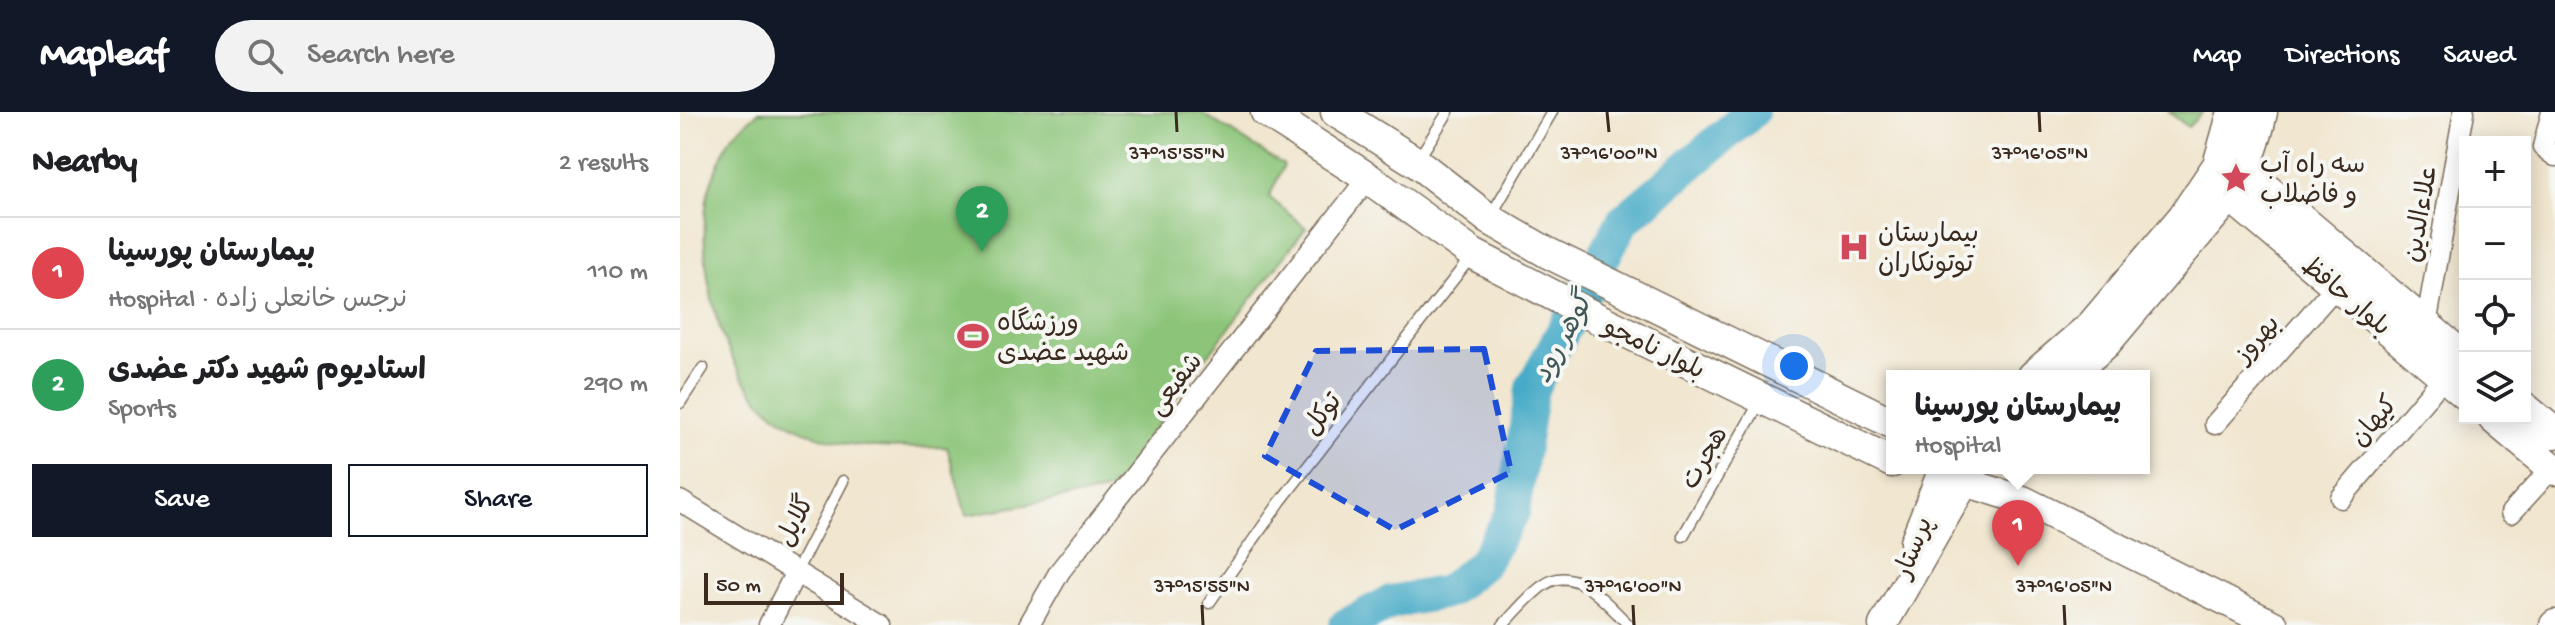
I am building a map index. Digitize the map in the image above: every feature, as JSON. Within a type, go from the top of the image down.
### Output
[{"type":"main road","name":"بلوار نامجو","points":[[1266,112],[1368,178],[1473,254],[1886,459]]},
{"type":"main road","name":"بلوار نامجو","points":[[1336,112],[1416,162],[1489,219],[1548,253],[1886,420]]},
{"type":"main road","points":[[2040,370],[2092,325],[2183,217],[2231,177],[2233,112]]},
{"type":"main road","points":[[2075,370],[2105,344],[2231,177],[2257,139],[2262,112]]},
{"type":"main road","name":"بلوار حافظ","points":[[2231,177],[2336,286],[2458,376]]},
{"type":"main road","name":"بلوار حافظ","points":[[2231,177],[2426,325],[2458,376]]},
{"type":"main road","points":[[1593,316],[1613,285]]},
{"type":"main road","points":[[2531,413],[2555,433]]},
{"type":"main road","points":[[2500,424],[2554,469]]},
{"type":"street","name":"علاءالدین","points":[[2426,325],[2464,112]]},
{"type":"street","points":[[2549,151],[2552,112]]},
{"type":"street","name":"شفیعی","points":[[1029,625],[1060,571],[1368,178]]},
{"type":"street","name":"بهروز","points":[[2215,424],[2336,286]]},
{"type":"street","name":"کیهان","points":[[2341,498],[2458,376]]},
{"type":"street","points":[[2511,513],[2554,469]]},
{"type":"street","name":"پرستار","points":[[1882,625],[1952,474]]},
{"type":"street","points":[[1960,474],[2023,500],[2274,625]]},
{"type":"street","points":[[680,501],[882,625]]},
{"type":"street","name":"گلایل","points":[[769,625],[796,572]]},
{"type":"lane","points":[[1416,162],[1448,112]]},
{"type":"lane","points":[[1489,219],[1552,112]]},
{"type":"lane","name":"توکل","points":[[1209,603],[1280,502],[1473,254]]},
{"type":"lane","points":[[680,403],[703,368]]},
{"type":"lane","name":"هجرت","points":[[1683,536],[1762,398]]},
{"type":"lane","name":"گلایل","points":[[796,572],[843,481]]},
{"type":"lane","points":[[1503,625],[1542,586],[1560,579],[1590,588],[1629,625]]},
{"type":"highlighted area","points":[[1484,349],[1511,472],[1395,530],[1265,456],[1316,351]]},
{"type":"green space","name":"ورزشگاه شهید عضدی","points":[[758,112],[1200,112],[1284,165],[1269,197],[1306,228],[1180,392],[1118,481],[1107,491],[966,515],[947,447],[862,446],[801,429],[782,419],[760,400],[727,348],[716,317],[705,252],[708,193],[725,148]]},
{"type":"green space","points":[[2169,112],[2203,112],[2188,127]]},
{"type":"waterway","name":"گوهر رود","points":[[1346,625],[1391,602],[1447,592],[1483,563],[1513,512],[1532,388],[1623,221],[1752,112]]},
{"type":"place","name":"سه راه آب و فاضلاب","points":[[2236,178]]},
{"type":"place","name":"بیمارستان توتونکاران","points":[[1854,247]]},
{"type":"place","name":"استادیوم شهید دکتر عضدی","points":[[982,252]]},
{"type":"place","name":"ورزشگاه شهید عضدی","points":[[973,336]]},
{"type":"place","name":"بیمارستان پورسینا","points":[[2018,566]]}]
